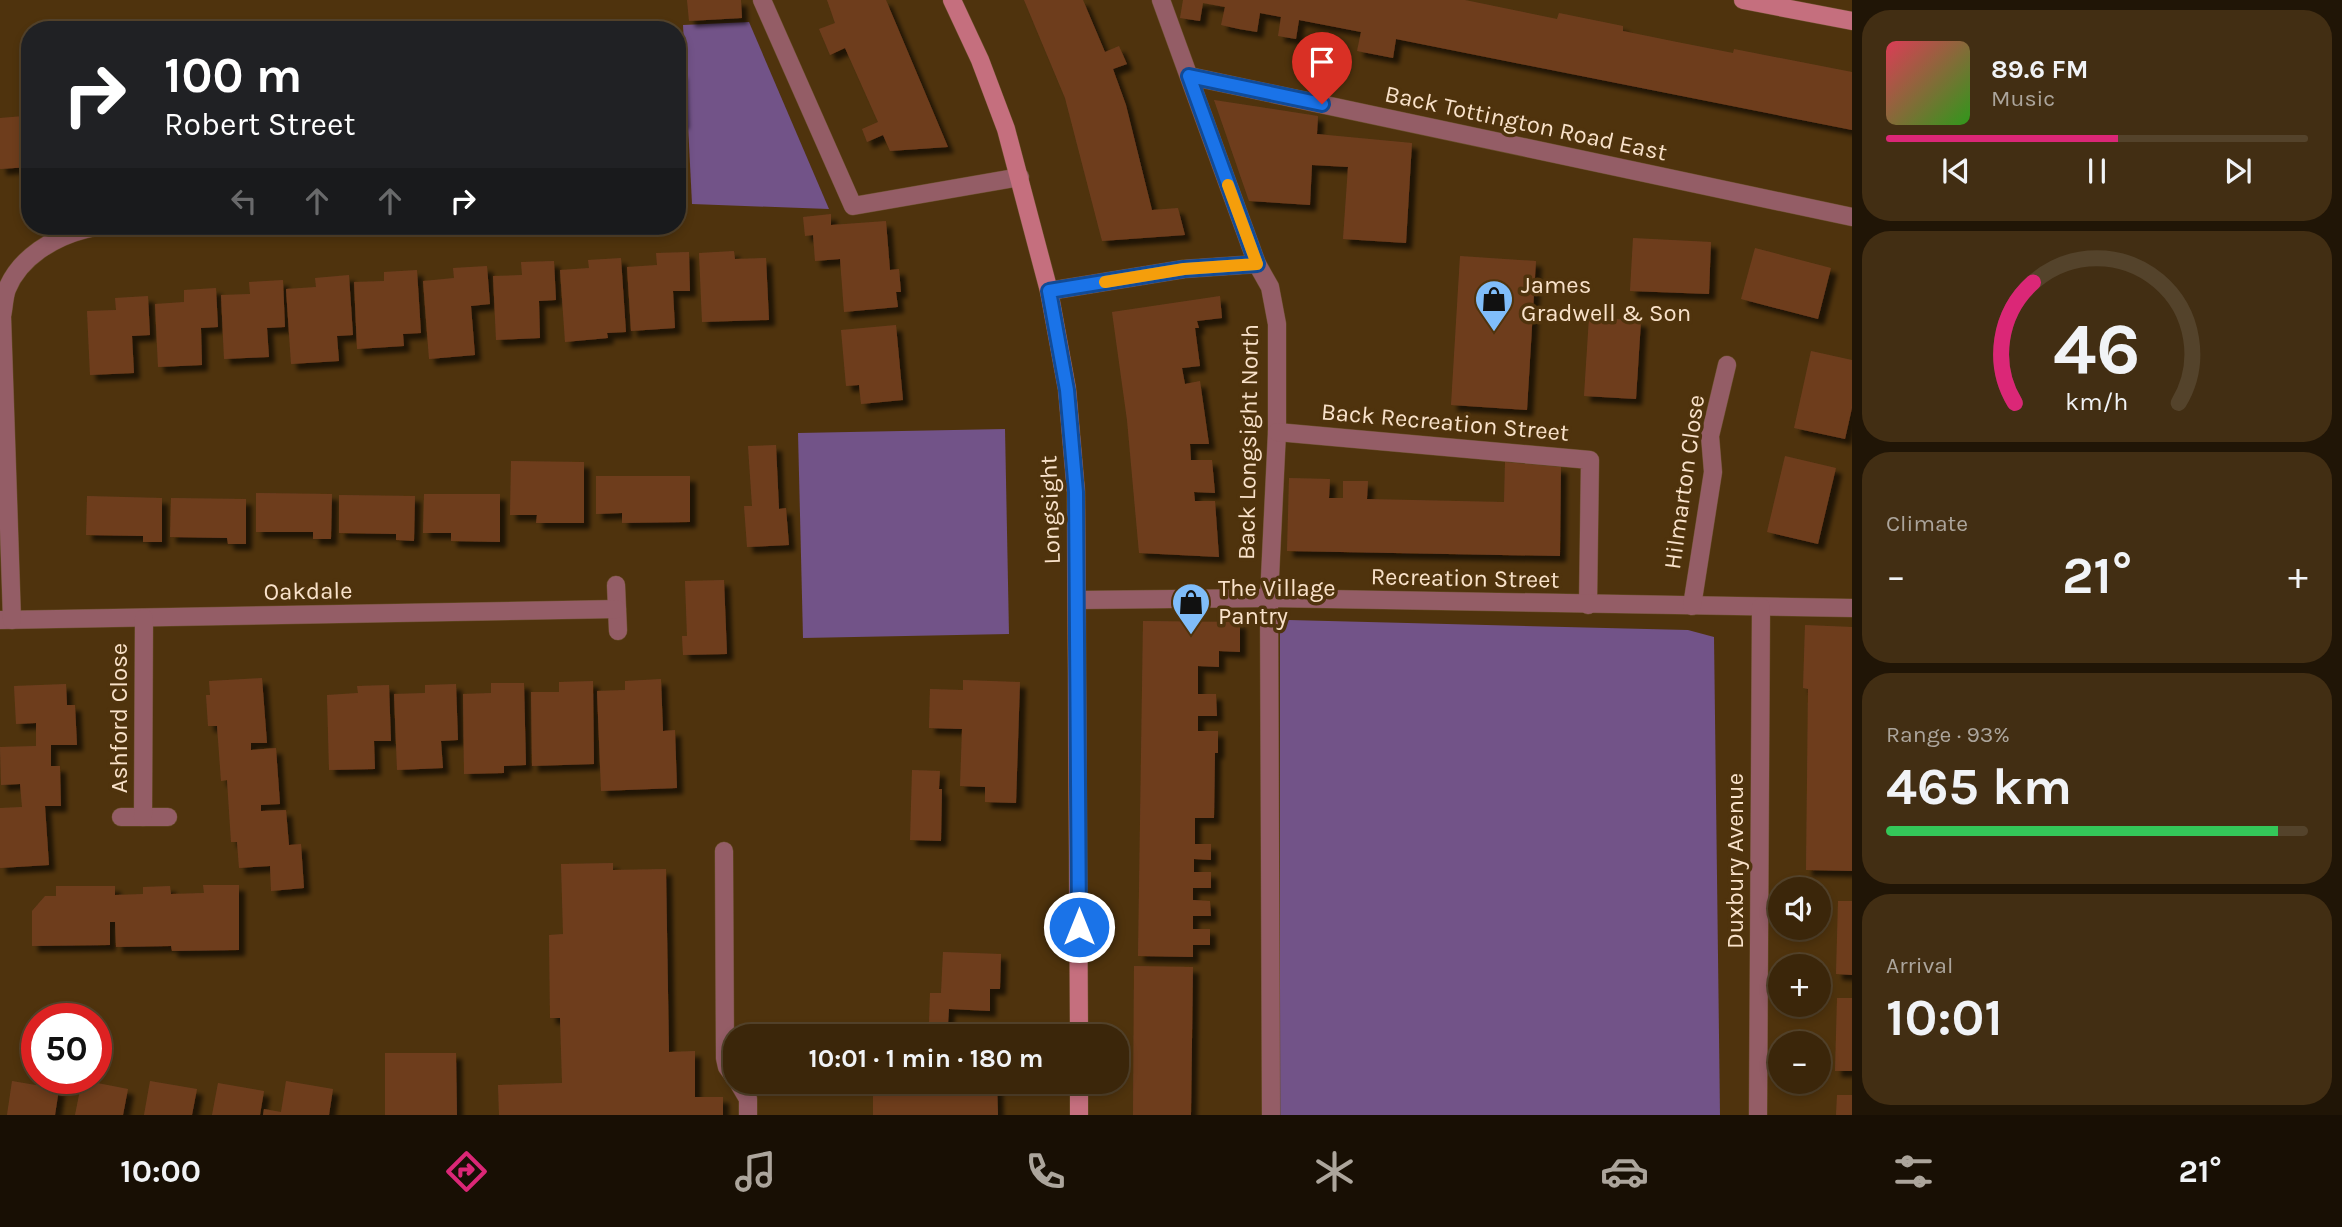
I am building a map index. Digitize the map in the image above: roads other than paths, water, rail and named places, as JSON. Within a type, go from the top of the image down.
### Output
[{"type":"main road","name":"Longsight","points":[[952,0],[980,60],[1002,117],[1020,177],[1049,291],[1067,390],[1076,492],[1079,1024]]},
{"type":"main road","points":[[1743,0],[1852,21]]},
{"type":"main road","points":[[1079,1094],[1079,1115]]},
{"type":"street","points":[[762,0],[853,206],[1020,177]]},
{"type":"street","name":"Back Longsight North","points":[[1161,0],[1257,264],[1270,287],[1277,324],[1277,432],[1269,598],[1271,1115]]},
{"type":"street","name":"Back Tottington Road East","points":[[1189,76],[1852,217]]},
{"type":"street","points":[[6,620],[2,316],[7,290],[18,270],[37,251],[69,235]]},
{"type":"street","points":[[1049,291],[1184,269],[1257,264]]},
{"type":"street","name":"Hilmarton Close","points":[[1692,606],[1713,472],[1710,436],[1727,365]]},
{"type":"street","name":"Back Recreation Street","points":[[1277,432],[1590,460],[1588,605]]},
{"type":"street","points":[[616,585],[618,631]]},
{"type":"street","name":"Recreation Street","points":[[1077,600],[1269,598],[1852,608]]},
{"type":"street","name":"Duxbury Avenue","points":[[1758,1115],[1761,607]]},
{"type":"street","name":"Oakdale","points":[[6,620],[617,609]]},
{"type":"street","name":"Ashford Close","points":[[143,817],[144,618]]},
{"type":"street","name":"Ashford Close","points":[[121,817],[168,817]]},
{"type":"street","points":[[724,851],[725,1024]]},
{"type":"street","points":[[745,1094],[748,1099],[748,1115]]},
{"type":"place","name":"James Gradwell & Son","points":[[1494,333]]},
{"type":"place","name":"The Village Pantry","points":[[1191,636]]}]
